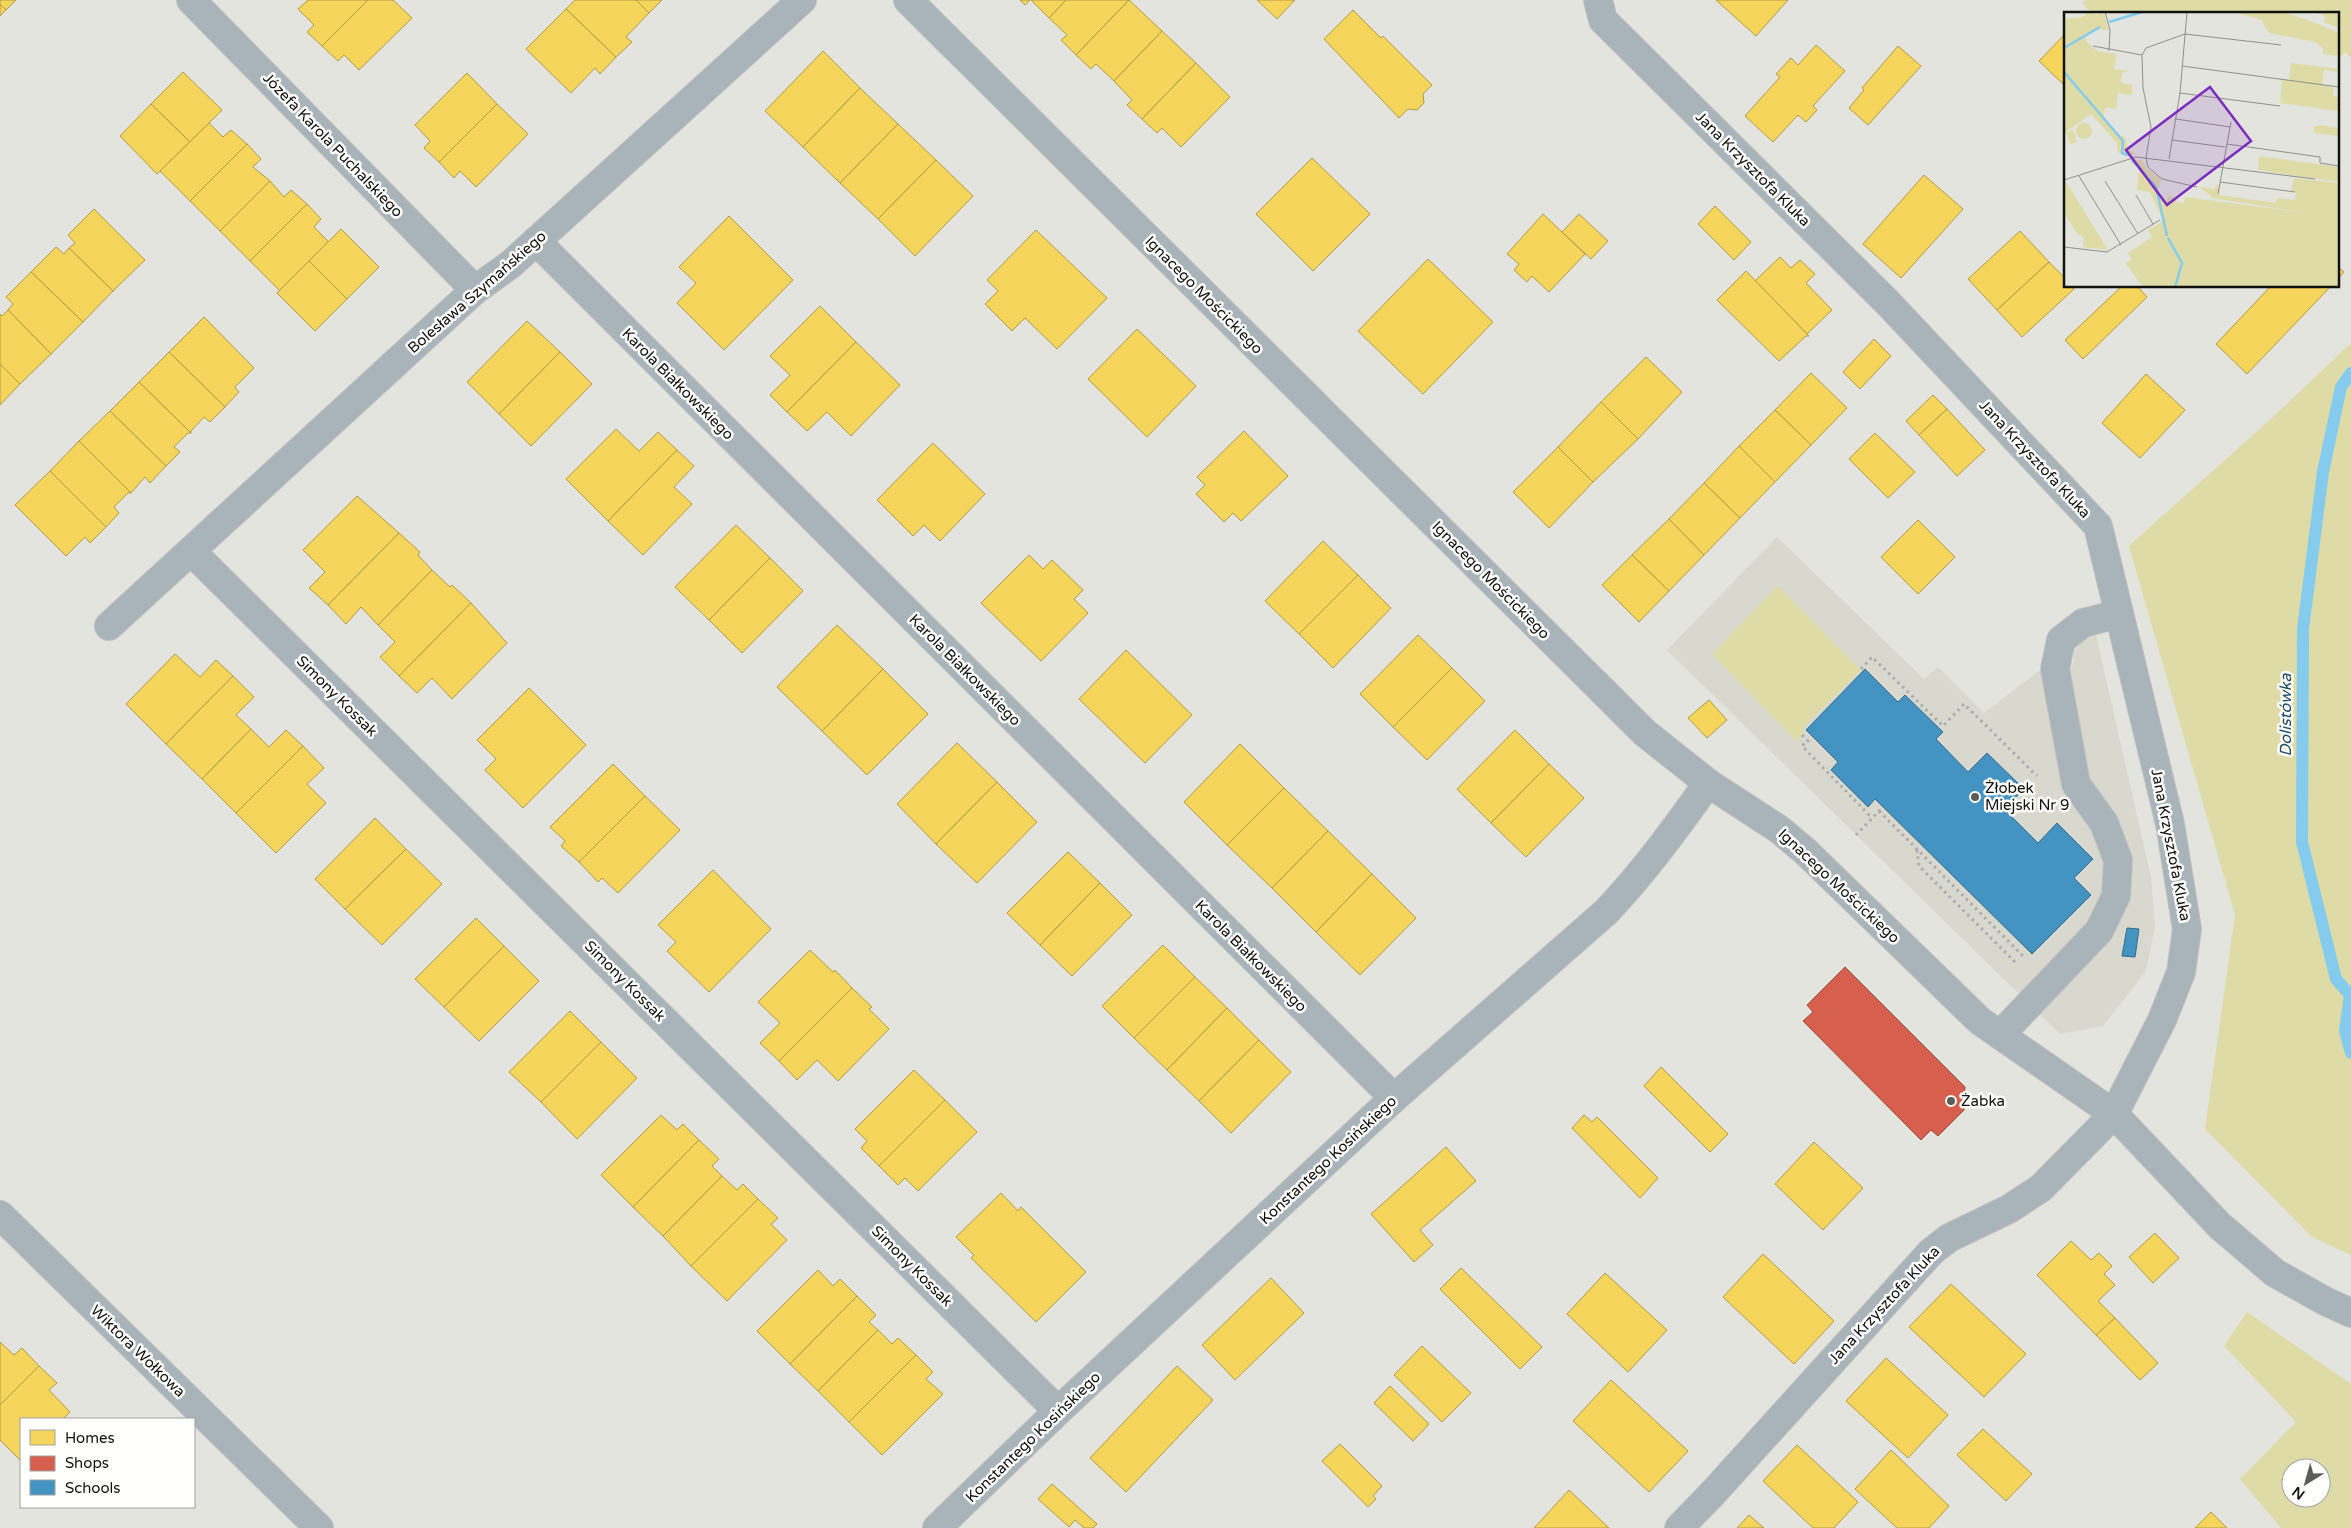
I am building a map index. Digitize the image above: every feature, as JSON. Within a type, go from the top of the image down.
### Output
[{"type":"street","name":"Józefa Karola Puchalskiego","points":[[191,0],[474,290]]},
{"type":"street","name":"Bolesława Szymańskiego","points":[[109,626],[474,290],[511,264],[802,0]]},
{"type":"street","name":"Ignacego Mościckiego","points":[[908,0],[1645,733],[1708,783],[1780,830],[1806,852],[1980,1021],[2114,1114]]},
{"type":"street","name":"Jana Krzysztofa Kluka","points":[[1600,10],[1888,303],[2098,526],[2170,824],[2187,929],[2181,972],[2162,1020],[2114,1114],[2041,1188],[2009,1209],[1949,1238],[1931,1252],[1713,1493],[1679,1528]]},
{"type":"street","name":"Karola Białkowskiego","points":[[536,241],[1394,1098]]},
{"type":"street","name":"Simony Kossak","points":[[191,551],[1058,1411]]},
{"type":"street","points":[[2000,1035],[2100,930],[2116,896],[2118,860],[2104,823],[2076,784],[2055,669],[2061,640],[2083,623],[2118,614]]},
{"type":"street","name":"Konstantego Kosińskiego","points":[[937,1528],[1058,1411],[1394,1098],[1606,912],[1637,880],[1708,783]]},
{"type":"street","points":[[2114,1114],[2220,1226],[2274,1273],[2325,1301],[2351,1312]]},
{"type":"street","name":"Wiktora Wołkowa","points":[[0,1216],[319,1528]]},
{"type":"path","points":[[1860,669],[1872,656],[1943,726],[1964,704],[2042,782]]},
{"type":"path","points":[[1802,735],[1808,741],[1802,746],[1872,818]]},
{"type":"path","points":[[1856,835],[1883,807]]},
{"type":"path","points":[[1879,811],[2026,960]]},
{"type":"path","points":[[1917,850],[1919,866],[2021,968]]},
{"type":"shaded area","points":[[2086,0],[2351,0],[2351,58],[2346,52],[2338,59],[2338,12],[2091,12],[2082,3]]},
{"type":"shaded area","points":[[2351,343],[2351,1255],[2312,1237],[2205,1129],[2235,915],[2129,546],[2274,416]]},
{"type":"shaded area","name":"Żłobek Miejski Nr 9","points":[[1777,537],[1924,679],[1938,667],[1984,713],[2039,671],[2073,665],[2074,652],[2081,640],[2096,635],[2151,877],[2155,927],[2146,971],[2103,1026],[2060,1034],[1667,650]]},
{"type":"shaded area","points":[[1778,586],[1861,670],[1802,728],[1805,733],[1796,741],[1712,654]]},
{"type":"shaded area","points":[[2247,1312],[2351,1384],[2351,1528],[2281,1528],[2240,1479],[2296,1422],[2224,1346]]},
{"type":"building: Homes","points":[[0,0],[16,0],[6,10],[0,4]]},
{"type":"building: Homes","points":[[308,0],[368,0],[322,46],[307,32],[314,25],[298,9]]},
{"type":"building: Homes","points":[[368,0],[393,0],[412,18],[359,70],[344,55],[338,61],[322,46]]},
{"type":"building: Homes","points":[[575,0],[636,0],[649,13],[626,37],[632,42],[616,57],[566,9]]},
{"type":"building: Homes","points":[[636,0],[662,0],[649,13]]},
{"type":"building: Homes","points":[[1020,0],[1030,0],[1025,5]]},
{"type":"building: Homes","points":[[1031,0],[1066,0],[1049,18]]},
{"type":"building: Homes","points":[[1066,0],[1129,0],[1076,55],[1061,40],[1067,35],[1049,18]]},
{"type":"building: Homes","points":[[1129,0],[1162,31],[1114,81],[1096,64],[1091,69],[1076,55]]},
{"type":"building: Homes","points":[[1257,0],[1295,0],[1277,19]]},
{"type":"building: Homes","points":[[1716,0],[1788,0],[1756,36]]},
{"type":"building: Homes","points":[[0,4],[6,10],[0,16]]},
{"type":"building: Homes","points":[[566,9],[616,57],[600,74],[595,68],[571,93],[526,49]]},
{"type":"building: Homes","points":[[1353,10],[1381,38],[1383,36],[1432,85],[1423,94],[1424,103],[1417,110],[1408,109],[1399,118],[1324,39]]},
{"type":"building: Homes","points":[[1162,31],[1196,63],[1142,119],[1127,105],[1132,100],[1114,81]]},
{"type":"building: Homes","points":[[2064,35],[2064,85],[2039,61]]},
{"type":"building: Homes","points":[[1816,45],[1845,71],[1813,106],[1817,110],[1806,122],[1798,115],[1773,142],[1745,116],[1780,77],[1776,74],[1791,58],[1798,65]]},
{"type":"building: Homes","points":[[1898,46],[1921,66],[1868,125],[1849,108],[1864,90],[1862,88]]},
{"type":"building: Homes","points":[[823,51],[860,88],[803,147],[765,111]]},
{"type":"building: Homes","points":[[1196,63],[1230,97],[1181,147],[1162,128],[1157,133],[1142,119]]},
{"type":"building: Homes","points":[[183,72],[222,110],[190,142],[151,104]]},
{"type":"building: Homes","points":[[467,73],[497,104],[439,162],[424,148],[430,141],[415,125]]},
{"type":"building: Homes","points":[[860,88],[898,124],[840,183],[803,147]]},
{"type":"building: Homes","points":[[151,104],[190,142],[157,174],[120,136]]},
{"type":"building: Homes","points":[[497,104],[528,134],[476,187],[460,171],[454,178],[439,162]]},
{"type":"building: Homes","points":[[209,123],[223,137],[231,130],[247,144],[190,201],[160,171]]},
{"type":"building: Homes","points":[[898,124],[936,160],[878,219],[840,183]]},
{"type":"building: Homes","points":[[247,144],[261,159],[253,167],[270,181],[220,231],[190,201]]},
{"type":"building: Homes","points":[[1312,158],[1370,214],[1313,271],[1256,214]]},
{"type":"building: Homes","points":[[936,160],[973,196],[915,256],[878,219]]},
{"type":"building: Homes","points":[[1924,175],[1963,209],[1901,278],[1863,244]]},
{"type":"building: Homes","points":[[270,181],[284,197],[291,190],[307,204],[250,261],[220,231]]},
{"type":"building: Homes","points":[[307,204],[321,219],[314,227],[329,242],[280,291],[250,261]]},
{"type":"building: Homes","points":[[1715,206],[1751,242],[1734,260],[1698,224]]},
{"type":"building: Homes","points":[[94,209],[145,260],[113,291],[69,248],[75,243],[68,235]]},
{"type":"building: Homes","points":[[1543,214],[1585,254],[1549,292],[1532,276],[1527,282],[1514,270],[1519,264],[1507,254]]},
{"type":"building: Homes","points":[[1579,214],[1608,241],[1591,259],[1562,232]]},
{"type":"building: Homes","points":[[729,216],[793,280],[724,350],[677,303],[696,283],[679,267]]},
{"type":"building: Homes","points":[[341,229],[379,267],[347,299],[309,261]]},
{"type":"building: Homes","points":[[1036,230],[1107,298],[1057,349],[1025,318],[1012,331],[985,304],[998,291],[987,280]]},
{"type":"building: Homes","points":[[2020,231],[2049,262],[1997,310],[1968,279]]},
{"type":"building: Homes","points":[[56,247],[64,254],[69,248],[113,291],[83,322],[31,272]]},
{"type":"building: Homes","points":[[1780,257],[1791,268],[1800,260],[1815,274],[1806,283],[1832,310],[1807,334],[1755,281]]},
{"type":"building: Homes","points":[[1428,259],[1493,322],[1423,394],[1358,331]]},
{"type":"building: Homes","points":[[309,261],[347,299],[315,331],[277,293]]},
{"type":"building: Homes","points":[[2049,262],[2064,277],[2064,288],[2074,289],[2022,337],[1997,310]]},
{"type":"building: Homes","points":[[2338,267],[2344,272],[2338,279]]},
{"type":"building: Homes","points":[[1746,271],[1809,336],[1806,336],[1779,361],[1717,300]]},
{"type":"building: Homes","points":[[31,272],[83,322],[51,354],[8,310],[13,304],[6,297]]},
{"type":"building: Homes","points":[[2120,288],[2139,288],[2147,297],[2083,359],[2065,340]]},
{"type":"building: Homes","points":[[2269,288],[2329,288],[2247,374],[2216,344]]},
{"type":"building: Homes","points":[[820,306],[856,342],[787,412],[770,395],[790,375],[770,356]]},
{"type":"building: Homes","points":[[8,310],[51,354],[20,384],[0,364],[0,314],[2,316]]},
{"type":"building: Homes","points":[[204,317],[254,368],[235,387],[239,392],[225,407],[169,352]]},
{"type":"building: Homes","points":[[527,321],[560,352],[499,414],[467,382]]},
{"type":"building: Homes","points":[[1137,329],[1196,386],[1147,437],[1088,379]]},
{"type":"building: Homes","points":[[1874,339],[1891,356],[1860,389],[1843,372]]},
{"type":"building: Homes","points":[[856,342],[900,385],[851,436],[827,412],[807,431],[787,412]]},
{"type":"building: Homes","points":[[169,352],[225,407],[210,422],[204,417],[191,433],[139,382]]},
{"type":"building: Homes","points":[[560,352],[592,384],[531,446],[499,414]]},
{"type":"building: Homes","points":[[1646,357],[1682,392],[1638,439],[1601,402]]},
{"type":"building: Homes","points":[[0,364],[20,384],[0,405]]},
{"type":"building: Homes","points":[[1811,373],[1847,408],[1811,445],[1775,410]]},
{"type":"building: Homes","points":[[2146,374],[2185,410],[2140,458],[2102,423]]},
{"type":"building: Homes","points":[[139,382],[191,433],[188,433],[174,447],[180,452],[166,466],[110,411]]},
{"type":"building: Homes","points":[[1933,395],[1947,409],[1919,435],[1906,421]]},
{"type":"building: Homes","points":[[1601,402],[1638,439],[1593,482],[1558,447]]},
{"type":"building: Homes","points":[[1947,409],[1985,450],[1957,476],[1919,435]]},
{"type":"building: Homes","points":[[1775,410],[1811,445],[1775,482],[1739,446]]},
{"type":"building: Homes","points":[[110,411],[166,466],[150,483],[145,477],[131,493],[79,441]]},
{"type":"building: Homes","points":[[616,429],[639,451],[658,432],[677,450],[608,521],[566,479]]},
{"type":"building: Homes","points":[[1244,431],[1288,476],[1241,521],[1233,513],[1224,522],[1196,494],[1205,485],[1197,477]]},
{"type":"building: Homes","points":[[1875,433],[1915,472],[1888,498],[1849,459]]},
{"type":"building: Homes","points":[[79,441],[131,493],[128,493],[114,507],[119,513],[106,527],[50,471]]},
{"type":"building: Homes","points":[[933,443],[985,494],[940,541],[924,525],[913,536],[877,500]]},
{"type":"building: Homes","points":[[1739,446],[1775,482],[1740,518],[1704,483]]},
{"type":"building: Homes","points":[[1558,447],[1593,482],[1549,528],[1513,492]]},
{"type":"building: Homes","points":[[677,450],[694,466],[674,487],[692,504],[643,555],[608,521]]},
{"type":"building: Homes","points":[[50,471],[106,527],[90,543],[85,537],[66,556],[15,505]]},
{"type":"building: Homes","points":[[1704,483],[1740,518],[1704,555],[1669,519]]},
{"type":"building: Homes","points":[[357,496],[399,533],[328,605],[309,588],[325,572],[303,550]]},
{"type":"building: Homes","points":[[1669,519],[1704,555],[1669,591],[1632,555]]},
{"type":"building: Homes","points":[[1918,520],[1955,557],[1918,594],[1881,557]]},
{"type":"building: Homes","points":[[736,525],[770,558],[709,620],[675,587]]},
{"type":"building: Homes","points":[[399,533],[420,552],[418,555],[432,570],[378,625],[361,607],[346,624],[328,605]]},
{"type":"building: Homes","points":[[1323,541],[1358,575],[1299,634],[1265,601]]},
{"type":"building: Homes","points":[[1029,555],[1043,569],[1052,560],[1083,590],[1074,599],[1088,613],[1041,661],[981,603]]},
{"type":"building: Homes","points":[[1632,555],[1669,591],[1639,622],[1602,585]]},
{"type":"building: Homes","points":[[770,558],[803,591],[742,653],[709,620]]},
{"type":"building: Homes","points":[[432,570],[471,603],[399,676],[380,657],[395,642],[378,625]]},
{"type":"building: Homes","points":[[1358,575],[1391,608],[1333,668],[1299,634]]},
{"type":"building: Homes","points":[[471,603],[507,643],[452,699],[432,678],[417,693],[399,676]]},
{"type":"building: Homes","points":[[837,625],[883,669],[822,731],[777,687]]},
{"type":"building: Homes","points":[[1418,635],[1452,668],[1393,727],[1360,694]]},
{"type":"building: Homes","points":[[1126,650],[1192,715],[1145,763],[1079,699]]},
{"type":"building: Homes","points":[[175,654],[200,677],[216,660],[233,676],[166,744],[126,704]]},
{"type":"building: Homes","points":[[1452,668],[1485,701],[1427,760],[1393,727]]},
{"type":"building: Homes","points":[[883,669],[928,714],[867,775],[822,731]]},
{"type":"building: Homes","points":[[233,676],[254,697],[236,715],[251,729],[202,779],[166,744]]},
{"type":"building: Homes","points":[[529,688],[586,745],[523,808],[485,770],[496,759],[477,740]]},
{"type":"building: Homes","points":[[1709,700],[1727,720],[1707,738],[1688,718]]},
{"type":"building: Homes","points":[[251,729],[269,747],[286,730],[303,746],[236,813],[202,779]]},
{"type":"building: Homes","points":[[1515,730],[1549,764],[1491,823],[1457,789]]},
{"type":"building: Homes","points":[[957,743],[997,782],[936,844],[897,804]]},
{"type":"building: Homes","points":[[1240,744],[1284,788],[1227,845],[1184,802]]},
{"type":"building: Homes","points":[[303,746],[324,768],[307,784],[326,803],[276,853],[236,813]]},
{"type":"building: Homes","points":[[613,764],[645,796],[579,862],[561,846],[565,841],[550,827]]},
{"type":"building: Homes","points":[[1549,764],[1584,798],[1526,857],[1491,823]]},
{"type":"building: Homes","points":[[997,782],[1037,822],[977,883],[936,844]]},
{"type":"building: Homes","points":[[1284,788],[1328,831],[1272,888],[1227,845]]},
{"type":"building: Homes","points":[[645,796],[680,830],[618,893],[602,878],[598,882],[579,862]]},
{"type":"building: Homes","points":[[375,818],[406,849],[345,909],[315,879]]},
{"type":"building: Homes","points":[[1328,831],[1372,874],[1316,932],[1272,888]]},
{"type":"building: Homes","points":[[406,849],[442,884],[382,945],[345,909]]},
{"type":"building: Homes","points":[[1068,852],[1100,883],[1040,945],[1007,913]]},
{"type":"building: Homes","points":[[713,870],[771,929],[709,992],[667,951],[676,942],[658,925]]},
{"type":"building: Homes","points":[[1372,874],[1416,918],[1360,975],[1316,932]]},
{"type":"building: Homes","points":[[1100,883],[1132,915],[1072,976],[1040,945]]},
{"type":"building: Homes","points":[[476,918],[504,946],[444,1007],[415,979]]},
{"type":"building: Homes","points":[[1163,945],[1195,977],[1134,1038],[1102,1006]]},
{"type":"building: Homes","points":[[504,946],[539,981],[479,1041],[444,1007]]},
{"type":"building: Homes","points":[[810,950],[833,972],[835,970],[852,988],[779,1061],[760,1043],[780,1023],[758,1002]]},
{"type":"building: Homes","points":[[1195,977],[1227,1008],[1167,1070],[1134,1038]]},
{"type":"building: Homes","points":[[852,988],[872,1007],[869,1009],[889,1029],[838,1081],[817,1060],[797,1080],[779,1061]]},
{"type":"building: Homes","points":[[1227,1008],[1259,1040],[1199,1101],[1167,1070]]},
{"type":"building: Homes","points":[[570,1011],[601,1042],[541,1102],[509,1072]]},
{"type":"building: Homes","points":[[1259,1040],[1291,1072],[1231,1133],[1199,1101]]},
{"type":"building: Homes","points":[[601,1042],[637,1078],[577,1139],[541,1102]]},
{"type":"building: Homes","points":[[1661,1067],[1728,1134],[1710,1152],[1644,1086]]},
{"type":"building: Homes","points":[[914,1070],[945,1100],[879,1166],[861,1148],[867,1141],[855,1129]]},
{"type":"building: Homes","points":[[945,1100],[977,1132],[918,1191],[905,1178],[898,1185],[879,1166]]},
{"type":"building: Homes","points":[[661,1115],[677,1130],[683,1124],[699,1140],[633,1207],[601,1175]]},
{"type":"building: Homes","points":[[1584,1115],[1592,1122],[1597,1117],[1658,1178],[1640,1198],[1572,1128]]},
{"type":"building: Homes","points":[[699,1140],[719,1159],[712,1166],[722,1176],[663,1236],[633,1207]]},
{"type":"building: Homes","points":[[1814,1142],[1863,1188],[1823,1230],[1775,1184]]},
{"type":"building: Homes","points":[[1446,1147],[1476,1181],[1420,1230],[1433,1245],[1414,1262],[1371,1214]]},
{"type":"building: Homes","points":[[722,1176],[737,1190],[743,1184],[758,1199],[691,1266],[663,1236]]},
{"type":"building: Homes","points":[[1001,1193],[1018,1211],[1021,1207],[1086,1272],[1036,1322],[971,1258],[974,1255],[956,1237]]},
{"type":"building: Homes","points":[[758,1199],[778,1218],[771,1224],[787,1240],[727,1301],[691,1266]]},
{"type":"building: Homes","points":[[2155,1233],[2179,1258],[2153,1283],[2129,1257]]},
{"type":"building: Homes","points":[[2071,1241],[2091,1260],[2099,1253],[2112,1266],[2104,1274],[2115,1285],[2098,1301],[2115,1318],[2096,1335],[2037,1275]]},
{"type":"building: Homes","points":[[1763,1254],[1834,1321],[1794,1364],[1723,1297]]},
{"type":"building: Homes","points":[[1461,1268],[1542,1347],[1520,1369],[1440,1289]]},
{"type":"building: Homes","points":[[818,1270],[833,1286],[840,1279],[857,1296],[790,1364],[757,1331]]},
{"type":"building: Homes","points":[[1605,1273],[1667,1330],[1628,1372],[1567,1314]]},
{"type":"building: Homes","points":[[1271,1278],[1304,1313],[1235,1380],[1202,1345]]},
{"type":"building: Homes","points":[[1951,1284],[2026,1354],[1984,1397],[1909,1327]]},
{"type":"building: Homes","points":[[857,1296],[876,1315],[869,1322],[878,1330],[818,1391],[790,1364]]},
{"type":"building: Homes","points":[[2115,1318],[2158,1363],[2140,1380],[2096,1335]]},
{"type":"building: Homes","points":[[878,1330],[892,1344],[898,1338],[916,1355],[849,1422],[818,1391]]},
{"type":"building: Homes","points":[[0,1342],[14,1355],[22,1348],[39,1366],[0,1405]]},
{"type":"building: Homes","points":[[1422,1346],[1471,1393],[1442,1422],[1394,1375]]},
{"type":"building: Homes","points":[[916,1355],[933,1372],[926,1379],[943,1394],[882,1455],[849,1422]]},
{"type":"building: Homes","points":[[1886,1358],[1948,1415],[1908,1458],[1846,1401]]},
{"type":"building: Homes","points":[[39,1366],[57,1383],[49,1390],[70,1412],[64,1418],[20,1418],[20,1460],[0,1440],[0,1405]]},
{"type":"building: Homes","points":[[1177,1366],[1213,1400],[1126,1492],[1090,1458]]},
{"type":"building: Homes","points":[[1611,1380],[1688,1451],[1649,1492],[1573,1421]]},
{"type":"building: Homes","points":[[1390,1386],[1429,1424],[1413,1441],[1374,1403]]},
{"type":"building: Homes","points":[[1983,1429],[2032,1474],[2006,1501],[1957,1455]]},
{"type":"building: Homes","points":[[1340,1444],[1382,1486],[1373,1496],[1376,1499],[1368,1507],[1322,1461]]},
{"type":"building: Homes","points":[[1797,1445],[1858,1502],[1834,1528],[1813,1528],[1763,1481]]},
{"type":"building: Homes","points":[[1891,1450],[1949,1506],[1929,1528],[1897,1528],[1855,1489]]},
{"type":"building: Homes","points":[[1052,1484],[1097,1524],[1093,1528],[1084,1528],[1075,1520],[1069,1527],[1038,1499]]},
{"type":"building: Homes","points":[[1569,1490],[1609,1528],[1534,1528]]},
{"type":"building: Homes","points":[[2211,1512],[2227,1528],[2195,1528]]},
{"type":"building: Homes","points":[[1749,1515],[1764,1528],[1737,1528]]},
{"type":"building: Shops","points":[[1845,967],[1965,1087],[1964,1110],[1938,1136],[1931,1130],[1921,1140],[1803,1021],[1813,1012],[1807,1005]]},
{"type":"building: Schools","points":[[1865,669],[1898,702],[1905,695],[1943,732],[1936,739],[1968,772],[1987,753],[2024,789],[2004,809],[2038,843],[2057,823],[2093,859],[2074,878],[2091,895],[2032,954],[1875,799],[1868,807],[1831,770],[1838,762],[1806,730]]},
{"type":"building: Schools","points":[[2127,928],[2139,929],[2135,957],[2122,956]]},
{"type":"waterway","name":"Dolistówka","points":[[2351,373],[2341,387],[2323,472],[2303,629],[2302,842],[2336,979],[2350,995],[2345,1031],[2351,1053]]},
{"type":"place","name":"Żłobek Miejski Nr 9","points":[[1975,797]]},
{"type":"place","name":"Żabka","points":[[1951,1101]]}]
